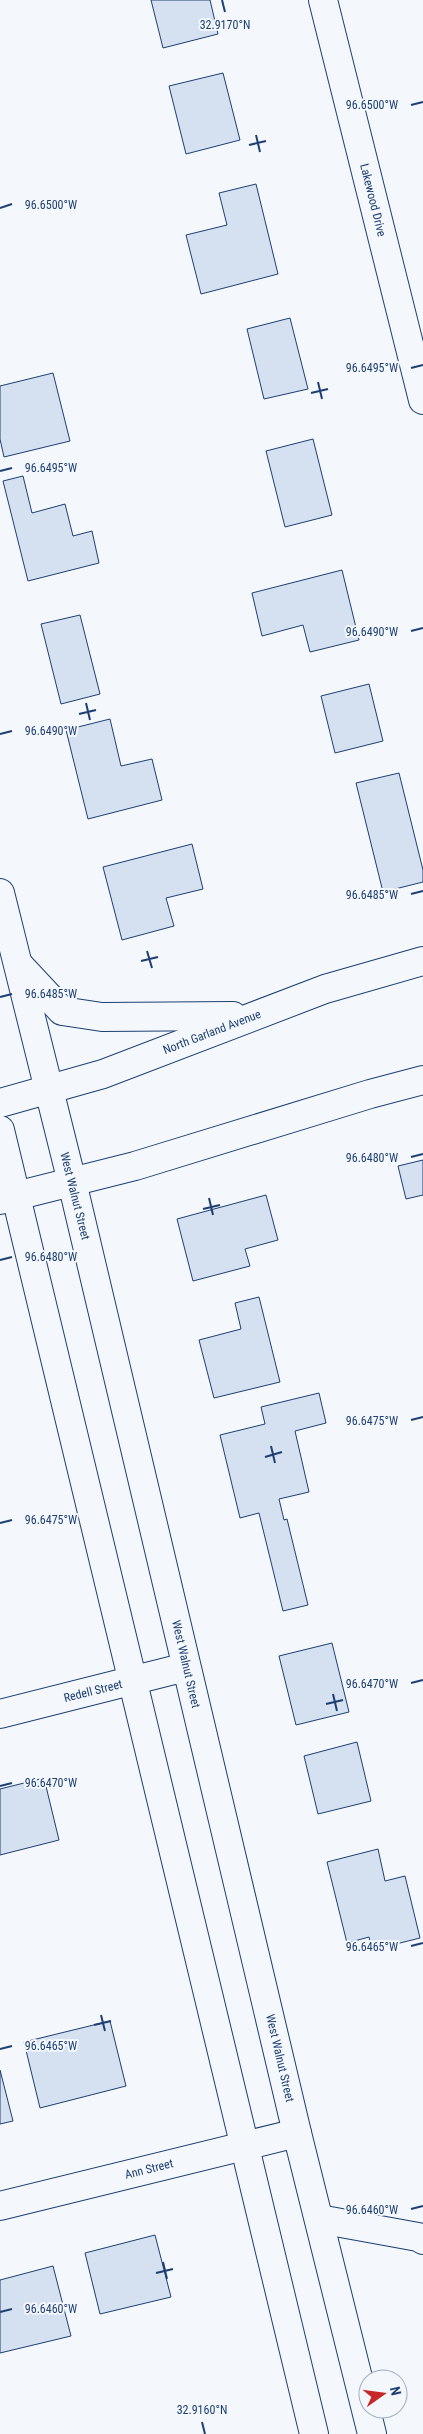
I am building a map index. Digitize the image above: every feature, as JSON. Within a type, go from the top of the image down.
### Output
[{"type":"main road","name":"Lakewood Drive","points":[[323,0],[423,400]]},
{"type":"main road","name":"West Walnut Street","points":[[0,893],[72,1182],[186,1667],[372,2434]]},
{"type":"main road","name":"North Garland Avenue","points":[[0,1103],[103,1074],[325,989],[423,961]]},
{"type":"main road","points":[[17,964],[62,1011],[102,1017],[255,1016]]},
{"type":"main road","points":[[8,1198],[135,1166],[370,1094],[423,1080]]},
{"type":"main road","points":[[0,1130],[8,1198],[133,1682],[314,2434]]},
{"type":"main road","name":"Redell Street","points":[[0,1714],[133,1682],[186,1667]]},
{"type":"main road","name":"Ann Street","points":[[0,2206],[298,2133]]},
{"type":"main road","points":[[319,2218],[418,2236],[423,2240]]},
{"type":"building","points":[[151,0],[210,0],[218,34],[163,48]]},
{"type":"building","points":[[223,73],[240,140],[186,154],[169,86]]},
{"type":"building","points":[[256,184],[278,274],[201,294],[186,235],[227,225],[219,193]]},
{"type":"building","points":[[290,318],[308,389],[264,399],[247,329]]},
{"type":"building","points":[[53,373],[70,441],[4,457],[0,439],[0,386]]},
{"type":"building","points":[[313,439],[332,515],[285,527],[266,451]]},
{"type":"building","points":[[23,476],[32,513],[65,504],[73,536],[92,531],[99,563],[28,581],[3,481]]},
{"type":"building","points":[[342,570],[359,640],[310,652],[303,625],[262,636],[252,593]]},
{"type":"building","points":[[80,615],[100,694],[61,704],[41,624]]},
{"type":"building","points":[[369,684],[383,741],[335,753],[321,696]]},
{"type":"building","points":[[110,719],[121,766],[152,759],[162,800],[88,819],[66,730]]},
{"type":"building","points":[[399,773],[423,870],[423,882],[383,892],[356,783]]},
{"type":"building","points":[[192,844],[203,889],[166,898],[174,926],[122,940],[103,867]]},
{"type":"building","points":[[423,1160],[423,1195],[406,1199],[398,1166]]},
{"type":"building","points":[[266,1195],[278,1240],[245,1249],[250,1266],[193,1281],[177,1219]]},
{"type":"building","points":[[259,1297],[280,1382],[214,1398],[199,1340],[241,1329],[235,1303]]},
{"type":"building","points":[[319,1393],[326,1423],[295,1431],[309,1492],[279,1499],[284,1520],[287,1519],[308,1605],[283,1611],[259,1513],[240,1518],[220,1435],[265,1424],[261,1407]]},
{"type":"building","points":[[332,1643],[349,1712],[296,1725],[279,1656]]},
{"type":"building","points":[[357,1742],[371,1801],[318,1814],[304,1756]]},
{"type":"building","points":[[44,1778],[59,1840],[0,1855],[0,1789]]},
{"type":"building","points":[[378,1849],[385,1881],[405,1876],[420,1938],[372,1950],[369,1937],[347,1943],[327,1862]]},
{"type":"building","points":[[110,2021],[126,2086],[40,2108],[24,2042]]},
{"type":"building","points":[[0,2070],[13,2121],[0,2124]]},
{"type":"building","points":[[155,2235],[171,2297],[100,2314],[85,2253]]},
{"type":"building","points":[[53,2266],[71,2336],[0,2353],[0,2280]]}]
